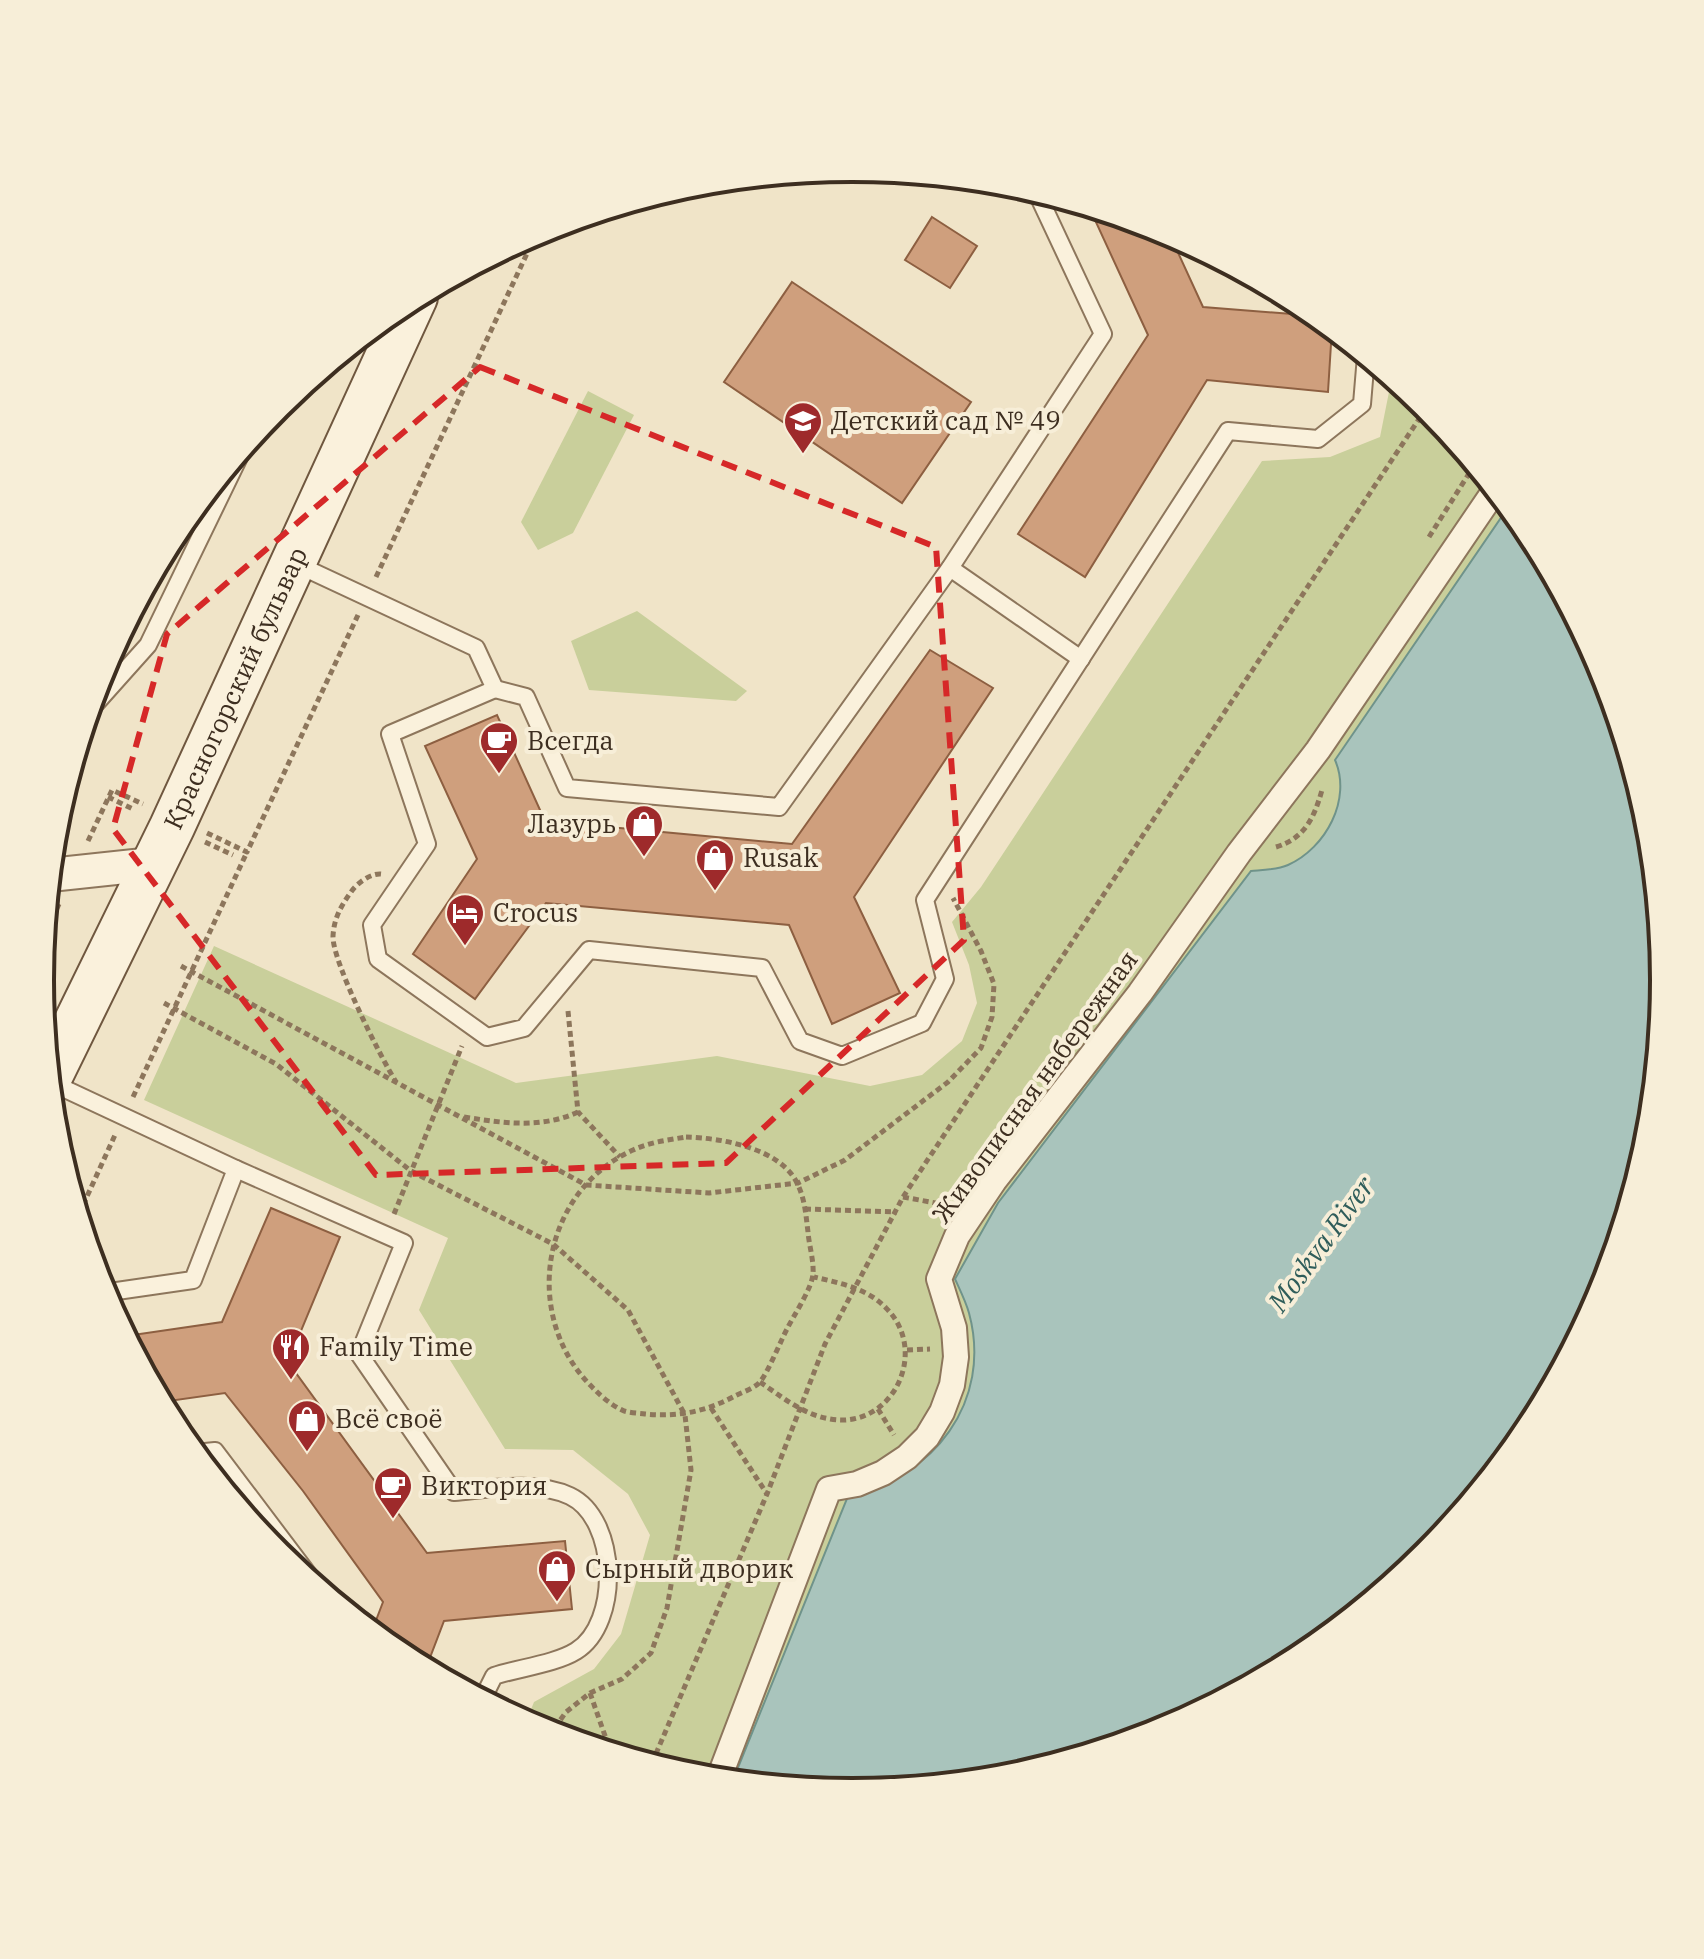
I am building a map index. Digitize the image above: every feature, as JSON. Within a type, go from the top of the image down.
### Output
[{"type":"main road","name":"Красногорский бульвар","points":[[59,1061],[294,563],[405,319]]},
{"type":"street","name":"Живописная набережная","points":[[723,1767],[829,1489],[857,1484],[883,1473],[907,1457],[927,1437],[942,1412],[952,1385],[956,1357],[954,1328],[939,1279],[957,1236],[994,1181],[1140,993],[1239,853],[1318,750],[1489,499]]},
{"type":"street","points":[[62,873],[153,864]]},
{"type":"lane","points":[[1043,205],[1103,334],[950,568],[779,807],[567,788],[526,697],[495,689],[390,734],[427,844],[372,925],[378,959],[487,1037],[524,1028],[589,950],[762,968],[800,1041],[842,1056],[922,1023],[945,979],[925,900],[1228,431],[1318,439],[1362,404],[1365,369]]},
{"type":"lane","points":[[110,688],[148,645],[208,509]]},
{"type":"lane","points":[[294,563],[476,648],[495,689]]},
{"type":"lane","points":[[950,568],[1081,659]]},
{"type":"lane","points":[[61,1085],[236,1169],[404,1243],[359,1354],[454,1492],[518,1487],[572,1497],[594,1518],[604,1545],[609,1573],[607,1605],[595,1629],[577,1651],[494,1676],[488,1689]]},
{"type":"lane","points":[[118,1291],[193,1280],[236,1169]]},
{"type":"lane","points":[[209,1452],[215,1451],[274,1530]]},
{"type":"path","points":[[85,1200],[528,251]]},
{"type":"path","points":[[656,1753],[767,1494],[825,1344],[903,1197],[1419,419]]},
{"type":"path","points":[[62,873],[112,790],[233,855]]},
{"type":"path","points":[[108,797],[247,852]]},
{"type":"path","points":[[181,966],[586,1185],[709,1193],[798,1183],[845,1160],[948,1082],[981,1048],[992,1017],[994,984],[981,951],[941,876]]},
{"type":"path","points":[[565,978],[578,1112],[620,1157]]},
{"type":"path","points":[[164,1003],[276,1064],[411,1171],[553,1244],[628,1310],[685,1415],[691,1470],[667,1608],[651,1653],[622,1679],[590,1693],[559,1722]]},
{"type":"path","points":[[386,1234],[470,1025]]},
{"type":"path","points":[[459,1117],[514,1124],[560,1121],[578,1112]]},
{"type":"path","points":[[686,1137],[713,1138],[740,1144],[787,1170],[798,1183],[805,1209],[813,1276],[760,1382],[711,1408],[685,1415],[624,1412],[601,1396],[582,1377],[555,1330],[549,1304],[548,1277],[553,1244],[572,1201],[586,1185],[620,1157],[659,1141],[686,1137]]},
{"type":"path","points":[[805,1209],[897,1212]]},
{"type":"path","points":[[760,1382],[801,1410],[829,1419],[846,1420],[863,1417],[878,1409],[901,1383],[907,1350],[896,1318],[884,1305],[855,1287],[813,1276]]},
{"type":"path","points":[[711,1408],[767,1494]]},
{"type":"path","points":[[590,1693],[606,1738]]},
{"type":"highlighted area","points":[[480,367],[936,547],[964,940],[726,1163],[376,1175],[113,829],[167,634]]},
{"type":"green space","points":[[1389,390],[1452,453],[1502,517],[1335,759],[1339,774],[1338,805],[1324,834],[1302,857],[1288,865],[1251,871],[955,1279],[969,1313],[974,1346],[972,1376],[964,1405],[949,1431],[930,1453],[906,1472],[879,1486],[848,1496],[737,1769],[645,1750],[595,1735],[531,1710],[534,1702],[594,1669],[621,1634],[650,1535],[628,1494],[573,1450],[505,1449],[419,1310],[448,1238],[144,1100],[214,946],[516,1083],[717,1056],[870,1086],[922,1075],[962,1041],[977,1003],[969,965],[952,922],[981,887],[1262,461],[1330,457],[1380,437]]},
{"type":"green space","points":[[588,391],[634,415],[573,533],[538,550],[521,522]]},
{"type":"green space","points":[[637,611],[747,691],[736,701],[589,690],[571,641]]},
{"type":"water","name":"Moskva River","points":[[1502,517],[1543,580],[1568,627],[1608,723],[1635,824],[1648,927],[1648,1032],[1635,1135],[1608,1236],[1568,1332],[1543,1379],[1485,1465],[1416,1544],[1338,1613],[1251,1671],[1205,1695],[1109,1735],[1008,1762],[956,1771],[852,1778],[737,1769],[848,1496],[879,1487],[930,1454],[949,1431],[964,1405],[972,1377],[974,1346],[969,1313],[955,1279],[998,1203],[1251,871],[1288,865],[1314,847],[1324,835],[1338,806],[1340,790],[1335,760]]},
{"type":"building","points":[[932,217],[977,246],[950,288],[905,260]]},
{"type":"building","points":[[1095,220],[1177,251],[1203,307],[1292,314],[1331,341],[1328,392],[1207,380],[1085,577],[1018,534],[1148,335]]},
{"type":"building","points":[[792,282],[971,402],[902,503],[724,382]]},
{"type":"building","points":[[930,650],[993,688],[854,897],[900,993],[832,1024],[789,925],[546,903],[475,999],[413,954],[477,859],[425,746],[497,715],[545,821],[792,844]]},
{"type":"building","points":[[271,1208],[340,1237],[288,1362],[427,1553],[565,1541],[572,1609],[444,1621],[430,1657],[376,1620],[383,1602],[303,1491],[225,1393],[174,1400],[137,1334],[222,1322]]},
{"type":"place","name":"Детский сад № 49","points":[[803,455]]},
{"type":"place","name":"Всегда","points":[[499,775]]},
{"type":"place","name":"Лазурь","points":[[644,858]]},
{"type":"place","name":"Rusak","points":[[715,892]]},
{"type":"place","name":"Crocus","points":[[465,947]]},
{"type":"place","name":"Family Time","points":[[291,1381]]},
{"type":"place","name":"Всё своё","points":[[307,1453]]},
{"type":"place","name":"Виктория","points":[[393,1520]]},
{"type":"place","name":"Сырный дворик","points":[[557,1603]]}]
